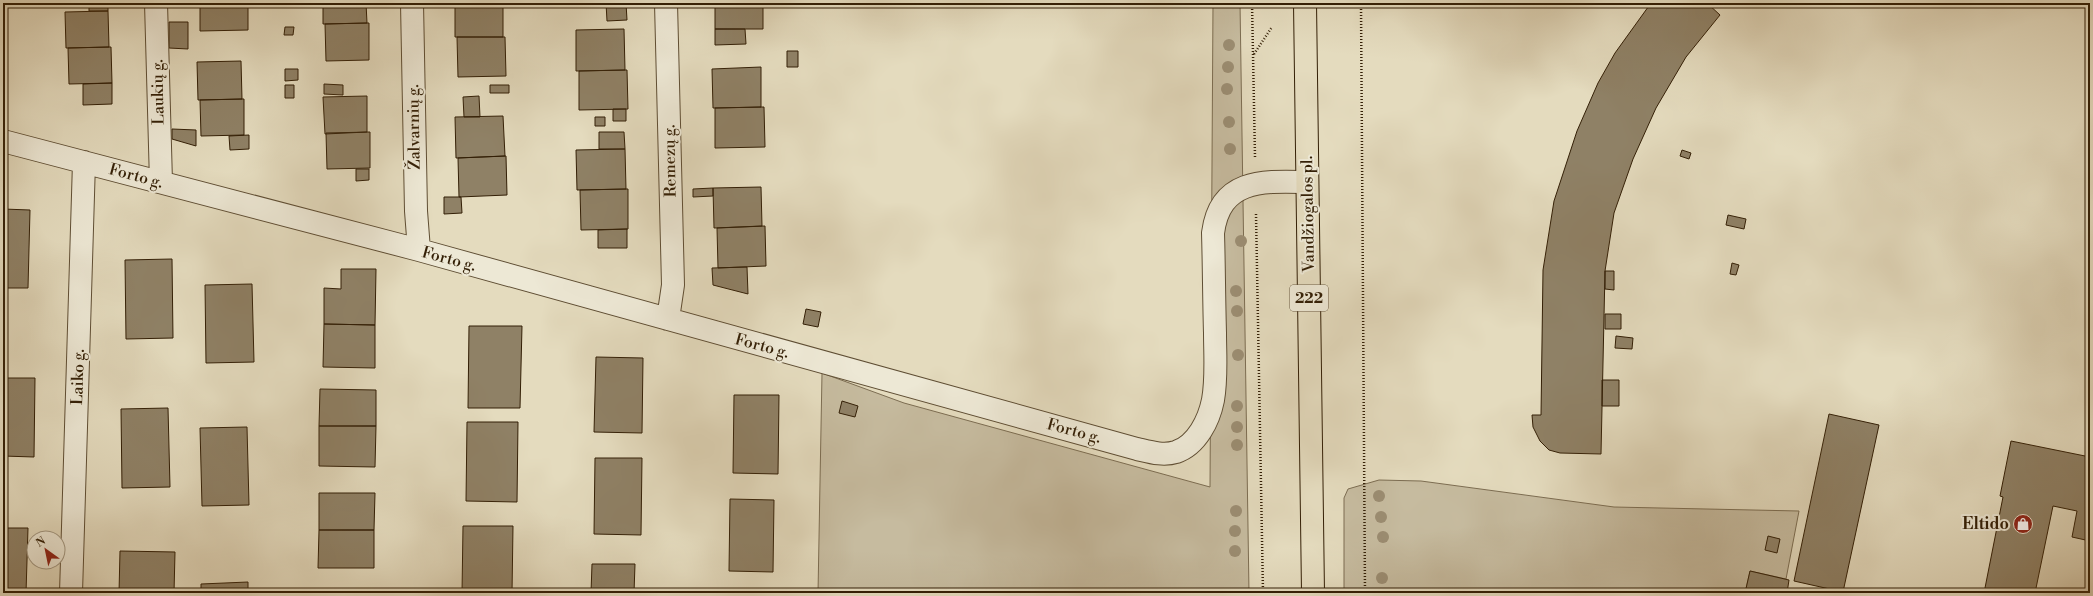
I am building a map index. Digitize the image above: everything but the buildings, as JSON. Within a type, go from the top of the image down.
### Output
[{"type":"main road","name":"Vandžiogalos pl.","points":[[1305,3],[1313,593]]},
{"type":"street","name":"Laukių g.","points":[[156,3],[161,182]]},
{"type":"street","name":"Žalvarnių g.","points":[[412,3],[416,211],[419,250]]},
{"type":"street","name":"Remezų g.","points":[[666,3],[673,285],[668,319]]},
{"type":"street","name":"Forto g.","points":[[3,141],[419,250],[1137,449],[1163,454],[1176,452],[1188,446],[1194,440],[1209,414],[1213,400],[1215,358],[1214,222],[1223,203],[1230,195],[1255,182],[1307,182]]},
{"type":"street","name":"Laiko g.","points":[[71,593],[84,162]]},
{"type":"path","points":[[1252,3],[1263,593]]},
{"type":"path","points":[[1361,3],[1366,593]]},
{"type":"path","points":[[1253,54],[1272,27]]},
{"type":"shaded area","points":[[1213,3],[1240,3],[1249,593],[818,593],[822,373],[904,403],[1210,487]]},
{"type":"shaded area","points":[[1379,480],[1421,481],[1614,507],[1799,511],[1786,579],[1750,571],[1745,593],[1344,593],[1344,498],[1348,489]]},
{"type":"place","name":"Eltido","points":[[2023,524]]}]
